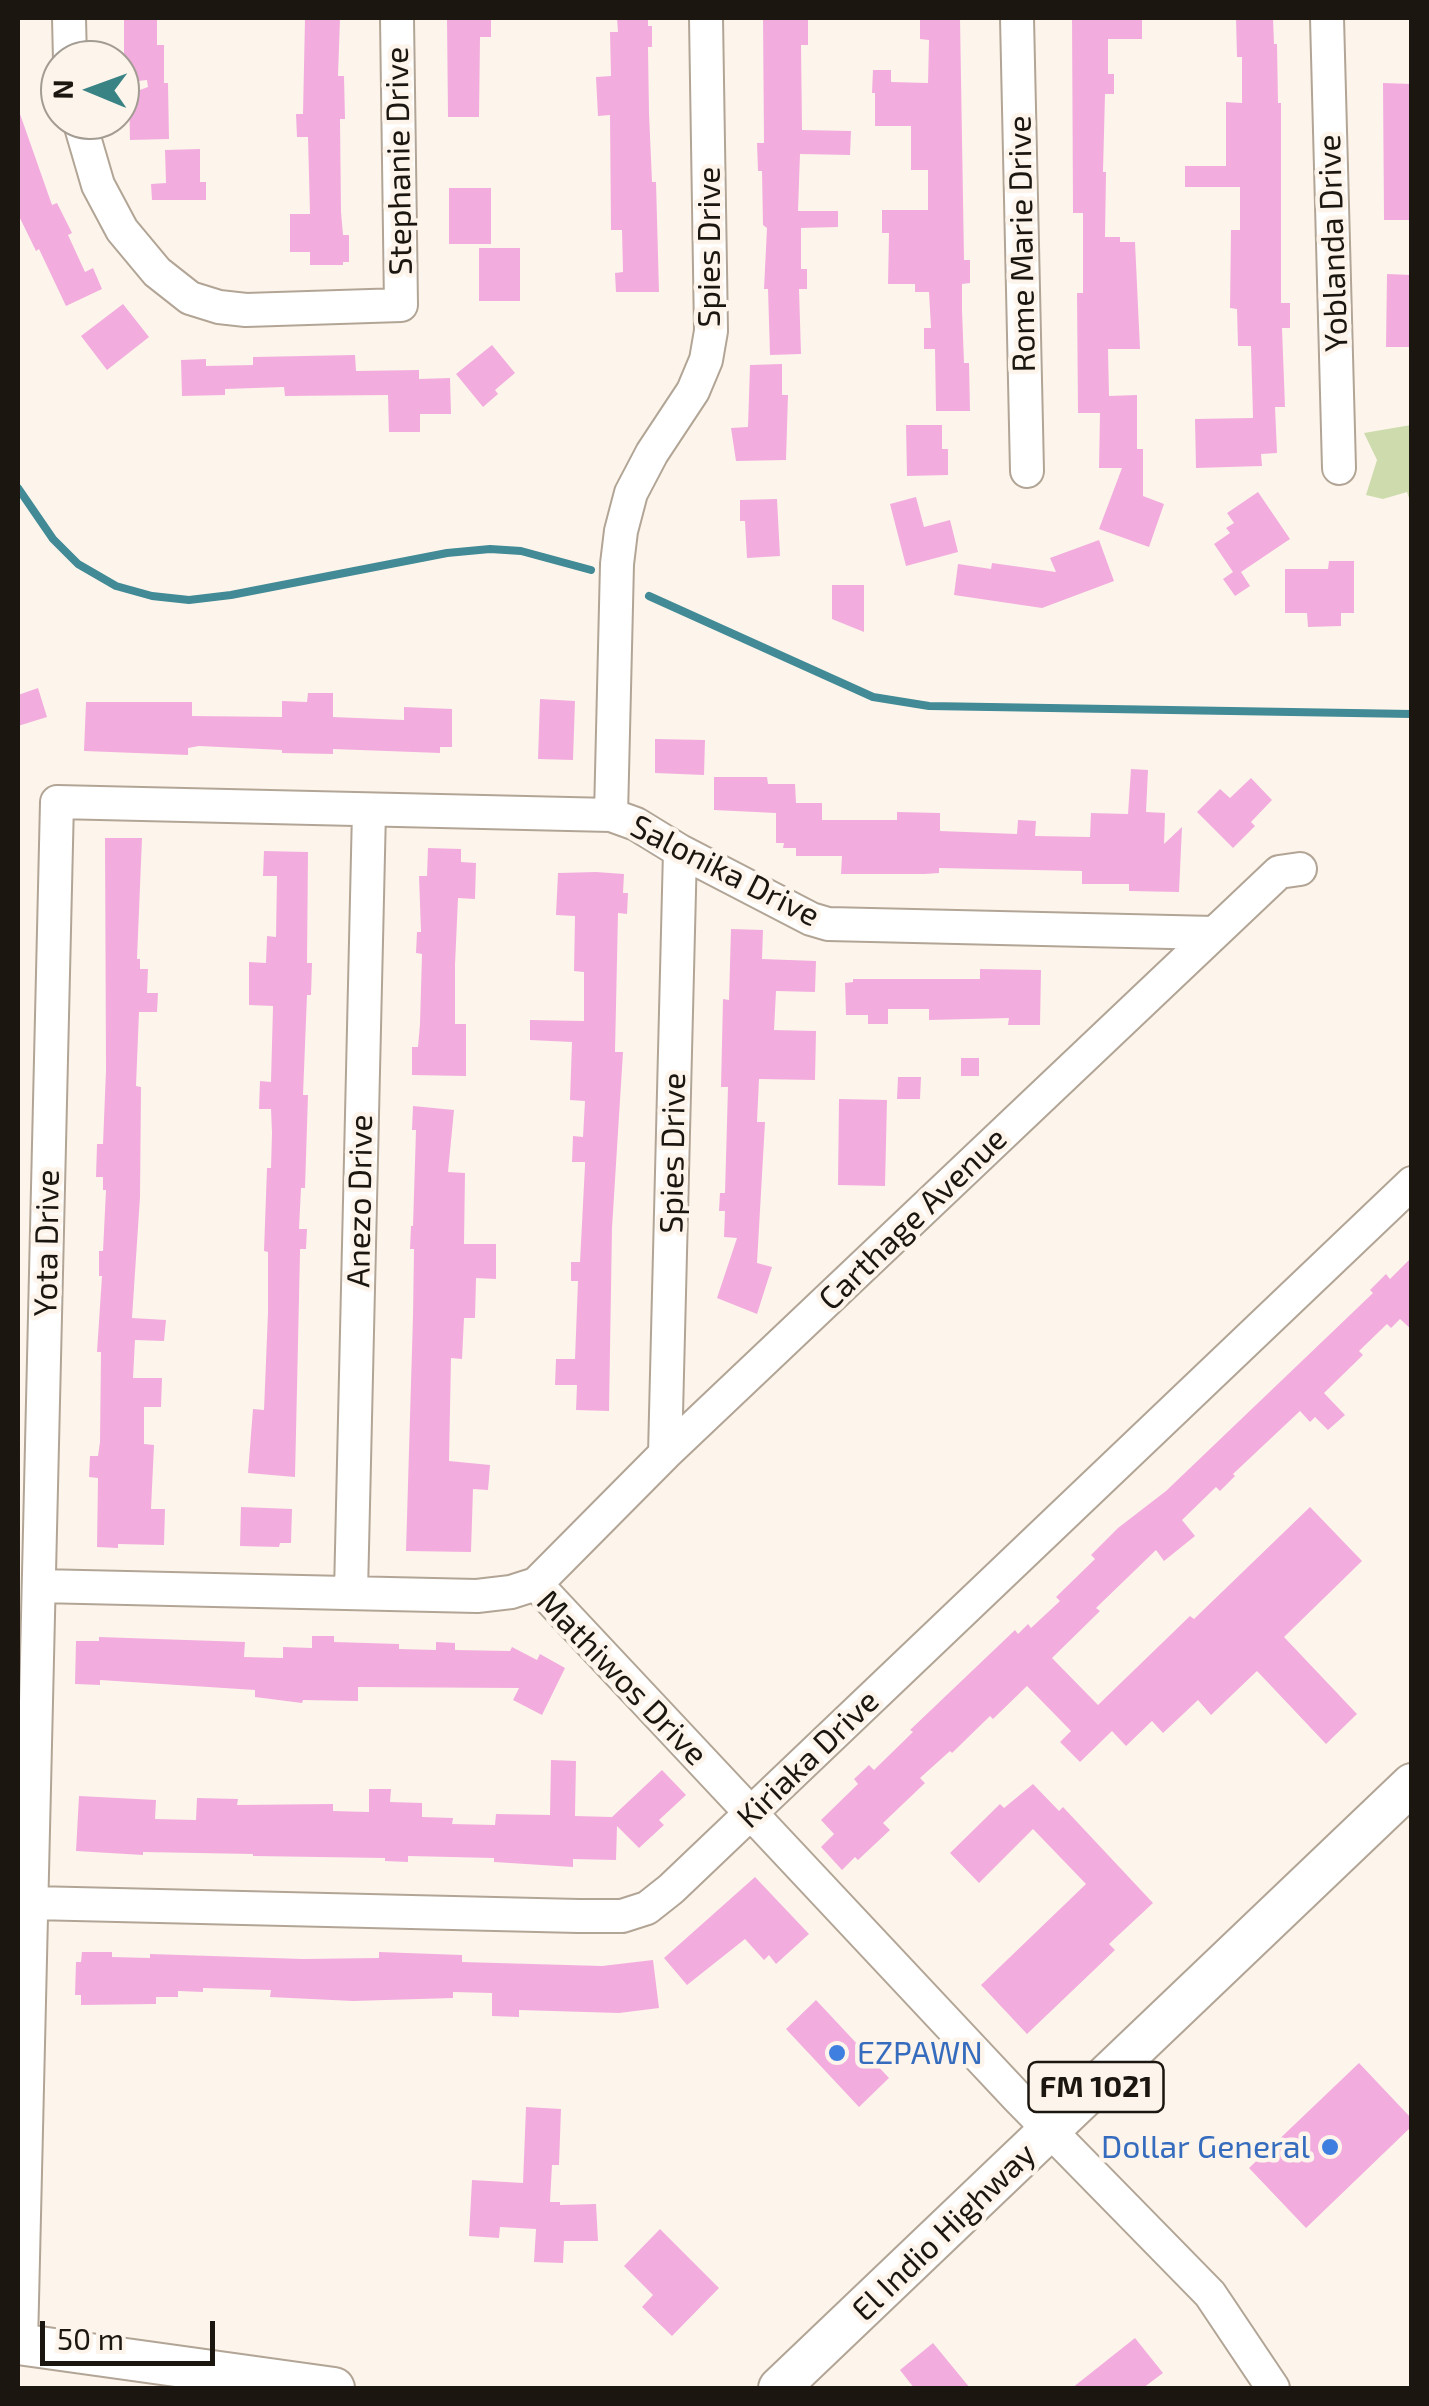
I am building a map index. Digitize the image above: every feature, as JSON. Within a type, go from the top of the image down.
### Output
[{"type":"main road","name":"El Indio Highway","points":[[779,2388],[1412,1784]]},
{"type":"main road","points":[[20,2344],[334,2388]]},
{"type":"street","name":"Stephanie Drive","points":[[84,140],[98,184],[122,230],[158,272],[190,298],[246,310],[401,306],[397,18]]},
{"type":"street","name":"Spies Drive","points":[[611,815],[621,531],[631,493],[693,391],[706,360],[711,331],[706,18]]},
{"type":"street","name":"Rome Marie Drive","points":[[1018,18],[1027,471]]},
{"type":"street","name":"Yoblanda Drive","points":[[1327,18],[1339,468]]},
{"type":"street","name":"Salonika Drive","points":[[57,802],[611,815],[636,824],[680,851],[811,919],[828,924],[1214,933]]},
{"type":"street","name":"Yota Drive","points":[[20,2344],[34,1903],[57,802]]},
{"type":"street","name":"Anezo Drive","points":[[351,1592],[369,811]]},
{"type":"street","name":"Spies Drive","points":[[665,1454],[680,851]]},
{"type":"street","name":"Carthage Avenue","points":[[536,1584],[665,1454],[1279,872],[1300,869]]},
{"type":"street","name":"Kiriaka Drive","points":[[34,1903],[622,1916],[647,1908],[1412,1182]]},
{"type":"street","name":"Mathiwos Drive","points":[[39,1586],[478,1596],[536,1584],[1050,2130],[1210,2294],[1272,2388]]},
{"type":"green space","points":[[1411,425],[1411,504],[1407,492],[1383,499],[1366,495],[1377,460],[1364,433]]},
{"type":"building","points":[[124,18],[157,18],[157,45],[164,45],[164,83],[168,83],[169,139],[140,140],[140,90],[148,87],[147,80],[140,81],[140,40],[124,40]]},
{"type":"building","points":[[305,18],[340,19],[338,76],[344,76],[345,119],[340,119],[341,212],[343,235],[349,235],[349,262],[343,265],[310,265],[310,252],[290,252],[290,214],[310,214],[308,137],[297,137],[296,114],[303,114]]},
{"type":"building","points":[[447,18],[491,18],[491,37],[480,37],[479,117],[448,117]]},
{"type":"building","points":[[617,18],[648,18],[648,26],[652,26],[652,47],[648,47],[649,113],[652,182],[656,182],[659,292],[616,292],[615,273],[623,272],[622,230],[611,230],[610,115],[598,116],[596,77],[611,76],[610,32],[618,32]]},
{"type":"building","points":[[763,18],[808,18],[808,45],[801,45],[802,130],[851,131],[850,155],[800,154],[798,211],[838,211],[838,227],[801,228],[801,269],[807,269],[807,289],[799,289],[801,354],[770,355],[768,289],[764,289],[767,228],[763,225],[757,143],[764,143]]},
{"type":"building","points":[[960,18],[964,260],[970,260],[970,283],[962,284],[962,310],[970,411],[936,411],[935,349],[924,349],[924,328],[931,328],[929,292],[915,292],[915,284],[888,284],[889,233],[882,233],[882,210],[928,210],[928,170],[911,170],[911,126],[875,126],[872,93],[873,70],[891,70],[891,82],[928,83],[929,40],[920,39],[920,19]]},
{"type":"building","points":[[1072,18],[1142,18],[1142,39],[1108,39],[1108,74],[1114,74],[1114,94],[1105,94],[1103,172],[1105,237],[1135,242],[1140,349],[1108,349],[1109,396],[1137,395],[1137,449],[1143,449],[1143,496],[1164,504],[1149,547],[1099,529],[1122,468],[1099,468],[1100,413],[1078,413],[1077,293],[1083,293],[1083,213],[1073,213]]},
{"type":"building","points":[[1236,18],[1273,18],[1277,44],[1281,103],[1281,303],[1290,303],[1290,328],[1282,328],[1285,407],[1275,407],[1277,453],[1261,454],[1262,466],[1196,468],[1195,419],[1253,418],[1251,346],[1238,346],[1237,309],[1230,308],[1231,230],[1240,230],[1240,187],[1185,187],[1185,166],[1226,166],[1226,102],[1242,103],[1242,57],[1237,57]]},
{"type":"building","points":[[1383,83],[1412,84],[1412,220],[1384,220]]},
{"type":"building","points":[[20,114],[52,205],[57,203],[72,233],[68,235],[85,272],[93,268],[102,289],[66,306],[18,214]]},
{"type":"building","points":[[200,149],[200,182],[206,182],[206,200],[152,200],[151,184],[166,183],[165,150]]},
{"type":"building","points":[[449,188],[491,188],[491,244],[449,244]]},
{"type":"building","points":[[479,248],[520,248],[520,301],[479,301]]},
{"type":"building","points":[[1387,274],[1412,275],[1412,347],[1386,347]]},
{"type":"building","points":[[123,304],[149,337],[107,370],[81,336]]},
{"type":"building","points":[[492,345],[515,373],[483,407],[456,374]]},
{"type":"building","points":[[355,355],[356,371],[419,370],[419,379],[450,378],[451,414],[420,414],[420,432],[389,432],[388,395],[285,396],[284,387],[225,389],[225,395],[182,396],[181,360],[206,359],[206,366],[253,365],[253,357]]},
{"type":"building","points":[[782,364],[782,395],[788,395],[786,460],[736,461],[731,428],[748,427],[750,365]]},
{"type":"building","points":[[906,425],[942,425],[942,449],[948,449],[948,475],[907,476]]},
{"type":"building","points":[[1258,492],[1290,539],[1241,572],[1250,586],[1235,596],[1223,579],[1233,572],[1214,544],[1230,533],[1226,528],[1234,523],[1227,513]]},
{"type":"building","points":[[916,497],[924,527],[950,520],[958,552],[906,566],[890,504]]},
{"type":"building","points":[[777,499],[780,556],[747,558],[740,500]]},
{"type":"building","points":[[1099,540],[1114,581],[1042,608],[954,595],[958,564],[991,569],[992,563],[1056,572],[1050,558]]},
{"type":"building","points":[[1329,561],[1354,561],[1354,613],[1341,613],[1341,626],[1308,627],[1307,613],[1285,613],[1285,569],[1328,569]]},
{"type":"building","points":[[832,585],[864,585],[864,632],[832,619]]},
{"type":"building","points":[[38,688],[47,717],[18,726],[18,695]]},
{"type":"building","points":[[308,693],[333,693],[333,717],[404,720],[404,707],[452,709],[452,747],[440,747],[440,753],[333,749],[333,754],[282,753],[199,746],[188,748],[188,755],[84,751],[86,702],[192,702],[192,716],[282,717],[282,701],[307,702]]},
{"type":"building","points":[[540,699],[575,701],[573,760],[538,759]]},
{"type":"building","points":[[655,739],[705,740],[704,775],[655,773]]},
{"type":"building","points":[[1131,769],[1148,770],[1146,812],[1165,813],[1164,844],[1182,827],[1179,892],[1129,891],[1129,884],[1082,884],[1082,871],[939,868],[939,873],[925,874],[841,874],[842,856],[796,856],[796,848],[783,848],[784,843],[776,843],[776,813],[714,810],[714,777],[767,777],[768,784],[795,784],[796,803],[822,803],[822,820],[897,820],[897,812],[940,813],[940,831],[1017,834],[1018,820],[1036,821],[1035,836],[1090,837],[1091,813],[1128,814]]},
{"type":"building","points":[[1251,778],[1272,800],[1251,822],[1255,826],[1233,848],[1197,812],[1220,789],[1230,798]]},
{"type":"building","points":[[105,838],[142,838],[137,959],[140,969],[148,969],[147,993],[158,993],[157,1012],[139,1012],[136,1086],[141,1087],[140,1197],[132,1318],[166,1320],[164,1341],[135,1340],[133,1378],[162,1378],[161,1407],[144,1407],[144,1444],[154,1445],[151,1509],[165,1509],[164,1545],[118,1544],[118,1548],[97,1547],[98,1478],[89,1477],[90,1456],[98,1456],[100,1442],[99,1251],[103,1251],[106,1190],[103,1177],[96,1177],[97,1144],[103,1144],[106,1070]]},
{"type":"building","points":[[428,848],[461,849],[461,862],[476,863],[475,899],[458,898],[455,1024],[466,1024],[466,1076],[412,1075],[412,1047],[418,1047],[420,1024],[422,954],[416,953],[417,932],[421,932],[419,876],[427,876]]},
{"type":"building","points":[[264,851],[308,852],[307,963],[312,963],[303,1095],[308,1095],[305,1188],[301,1188],[299,1229],[307,1229],[306,1249],[300,1249],[295,1477],[248,1473],[253,1409],[264,1410],[268,1312],[268,1252],[264,1251],[271,1109],[259,1109],[260,1081],[271,1082],[273,1006],[249,1005],[249,962],[266,963],[267,936],[276,937],[277,876],[263,876]]},
{"type":"building","points":[[558,873],[624,874],[623,893],[628,893],[627,914],[618,913],[615,1052],[623,1052],[612,1228],[609,1411],[576,1410],[577,1385],[555,1385],[556,1359],[575,1359],[578,1281],[571,1281],[571,1262],[580,1262],[585,1162],[572,1162],[573,1136],[583,1137],[585,1101],[570,1100],[572,1042],[530,1040],[530,1020],[584,1021],[584,972],[574,971],[575,916],[556,915]]},
{"type":"building","points":[[731,929],[763,930],[762,959],[816,961],[815,992],[776,991],[774,1030],[816,1031],[815,1080],[759,1079],[757,1122],[765,1122],[757,1263],[772,1267],[757,1314],[717,1298],[737,1238],[724,1237],[725,1211],[719,1211],[720,1193],[725,1193],[728,1087],[721,1087],[723,999],[729,1000]]},
{"type":"building","points":[[980,969],[1041,970],[1040,1025],[1008,1025],[1009,1018],[929,1020],[929,1009],[888,1009],[888,1024],[868,1024],[868,1015],[846,1015],[845,983],[853,979],[980,979]]},
{"type":"building","points":[[961,1058],[979,1058],[979,1076],[961,1076]]},
{"type":"building","points":[[898,1077],[921,1077],[920,1099],[897,1099]]},
{"type":"building","points":[[839,1099],[887,1100],[885,1186],[838,1185]]},
{"type":"building","points":[[413,1106],[454,1110],[448,1172],[465,1173],[464,1244],[496,1244],[496,1279],[476,1278],[475,1318],[464,1318],[462,1359],[451,1358],[449,1461],[490,1465],[488,1490],[473,1489],[471,1552],[406,1551],[414,1249],[410,1249],[416,1130],[412,1130]]},
{"type":"building","points":[[1412,1257],[1412,1330],[1400,1319],[1391,1328],[1387,1324],[1359,1351],[1363,1355],[1324,1393],[1345,1415],[1328,1430],[1315,1417],[1310,1422],[1300,1411],[1220,1491],[1216,1487],[1182,1520],[1195,1536],[1164,1561],[1156,1550],[1052,1658],[1098,1705],[1310,1507],[1362,1561],[1284,1637],[1357,1714],[1326,1744],[1257,1671],[1211,1715],[1198,1700],[1163,1733],[1152,1721],[1126,1746],[1112,1731],[1080,1762],[1060,1742],[1071,1731],[1027,1686],[920,1778],[925,1783],[883,1823],[890,1830],[842,1870],[821,1847],[834,1834],[821,1820],[858,1784],[854,1779],[869,1765],[874,1770],[913,1732],[910,1730],[1015,1630],[1018,1634],[1028,1624],[1031,1628],[1060,1601],[1056,1597],[1095,1559],[1091,1555],[1118,1528],[1166,1491],[1373,1293],[1370,1290],[1386,1274],[1390,1279]]},
{"type":"building","points":[[241,1507],[292,1509],[291,1543],[280,1543],[279,1547],[240,1546]]},
{"type":"building","points":[[312,1636],[334,1636],[334,1642],[399,1644],[399,1649],[436,1650],[436,1642],[455,1643],[455,1650],[510,1651],[512,1647],[537,1660],[540,1654],[565,1668],[542,1715],[513,1700],[519,1688],[358,1687],[358,1701],[302,1703],[255,1697],[255,1690],[100,1680],[100,1685],[75,1684],[76,1641],[99,1641],[99,1637],[245,1642],[244,1657],[283,1658],[283,1647],[312,1648]]},
{"type":"building","points":[[551,1760],[576,1761],[575,1816],[612,1817],[662,1770],[686,1795],[659,1820],[664,1825],[639,1848],[617,1826],[616,1860],[573,1859],[573,1867],[494,1862],[494,1858],[408,1856],[408,1862],[385,1858],[76,1851],[79,1796],[156,1800],[155,1819],[196,1820],[197,1798],[238,1799],[237,1805],[333,1804],[333,1811],[369,1812],[369,1789],[391,1789],[390,1802],[422,1803],[422,1817],[453,1818],[452,1824],[495,1825],[496,1814],[550,1815]]},
{"type":"building","points":[[1033,1784],[1059,1811],[1063,1807],[1153,1903],[1109,1944],[1115,1950],[1027,2034],[981,1985],[1086,1884],[1033,1829],[979,1883],[950,1853],[1000,1804],[1004,1808]]},
{"type":"building","points":[[755,1877],[809,1934],[776,1964],[769,1955],[764,1960],[745,1939],[687,1985],[664,1958]]},
{"type":"building","points":[[82,1952],[112,1952],[112,1957],[150,1958],[150,1954],[303,1959],[379,1958],[379,1952],[462,1955],[462,1962],[602,1966],[653,1960],[659,2008],[619,2013],[519,2010],[519,2017],[492,2016],[492,1993],[453,1992],[453,1998],[353,2001],[270,1997],[271,1990],[203,1988],[203,1992],[178,1991],[178,1997],[156,1997],[156,2004],[81,2005],[81,1995],[75,1995],[76,1962],[81,1962]]},
{"type":"building","name":"EZPAWN","points":[[816,2000],[889,2078],[859,2107],[786,2029]]},
{"type":"building","name":"Dollar General","points":[[1359,2063],[1412,2119],[1412,2126],[1306,2228],[1249,2168]]},
{"type":"building","points":[[526,2107],[561,2109],[559,2165],[552,2165],[550,2202],[596,2204],[598,2241],[564,2241],[563,2263],[534,2262],[536,2229],[500,2227],[499,2238],[469,2236],[472,2180],[523,2183]]},
{"type":"building","points":[[660,2229],[719,2288],[672,2336],[642,2307],[653,2295],[624,2266]]},
{"type":"building","points":[[1135,2338],[1163,2373],[1143,2388],[1072,2388]]},
{"type":"building","points":[[933,2343],[970,2388],[914,2388],[900,2370]]},
{"type":"waterway","points":[[18,488],[53,539],[78,564],[116,586],[152,596],[189,600],[231,595],[447,553],[490,549],[521,551],[591,570]]},
{"type":"waterway","points":[[649,596],[873,697],[929,706],[1412,714]]},
{"type":"place","name":"EZPAWN","points":[[837,2053]]},
{"type":"place","name":"Dollar General","points":[[1330,2147]]}]
